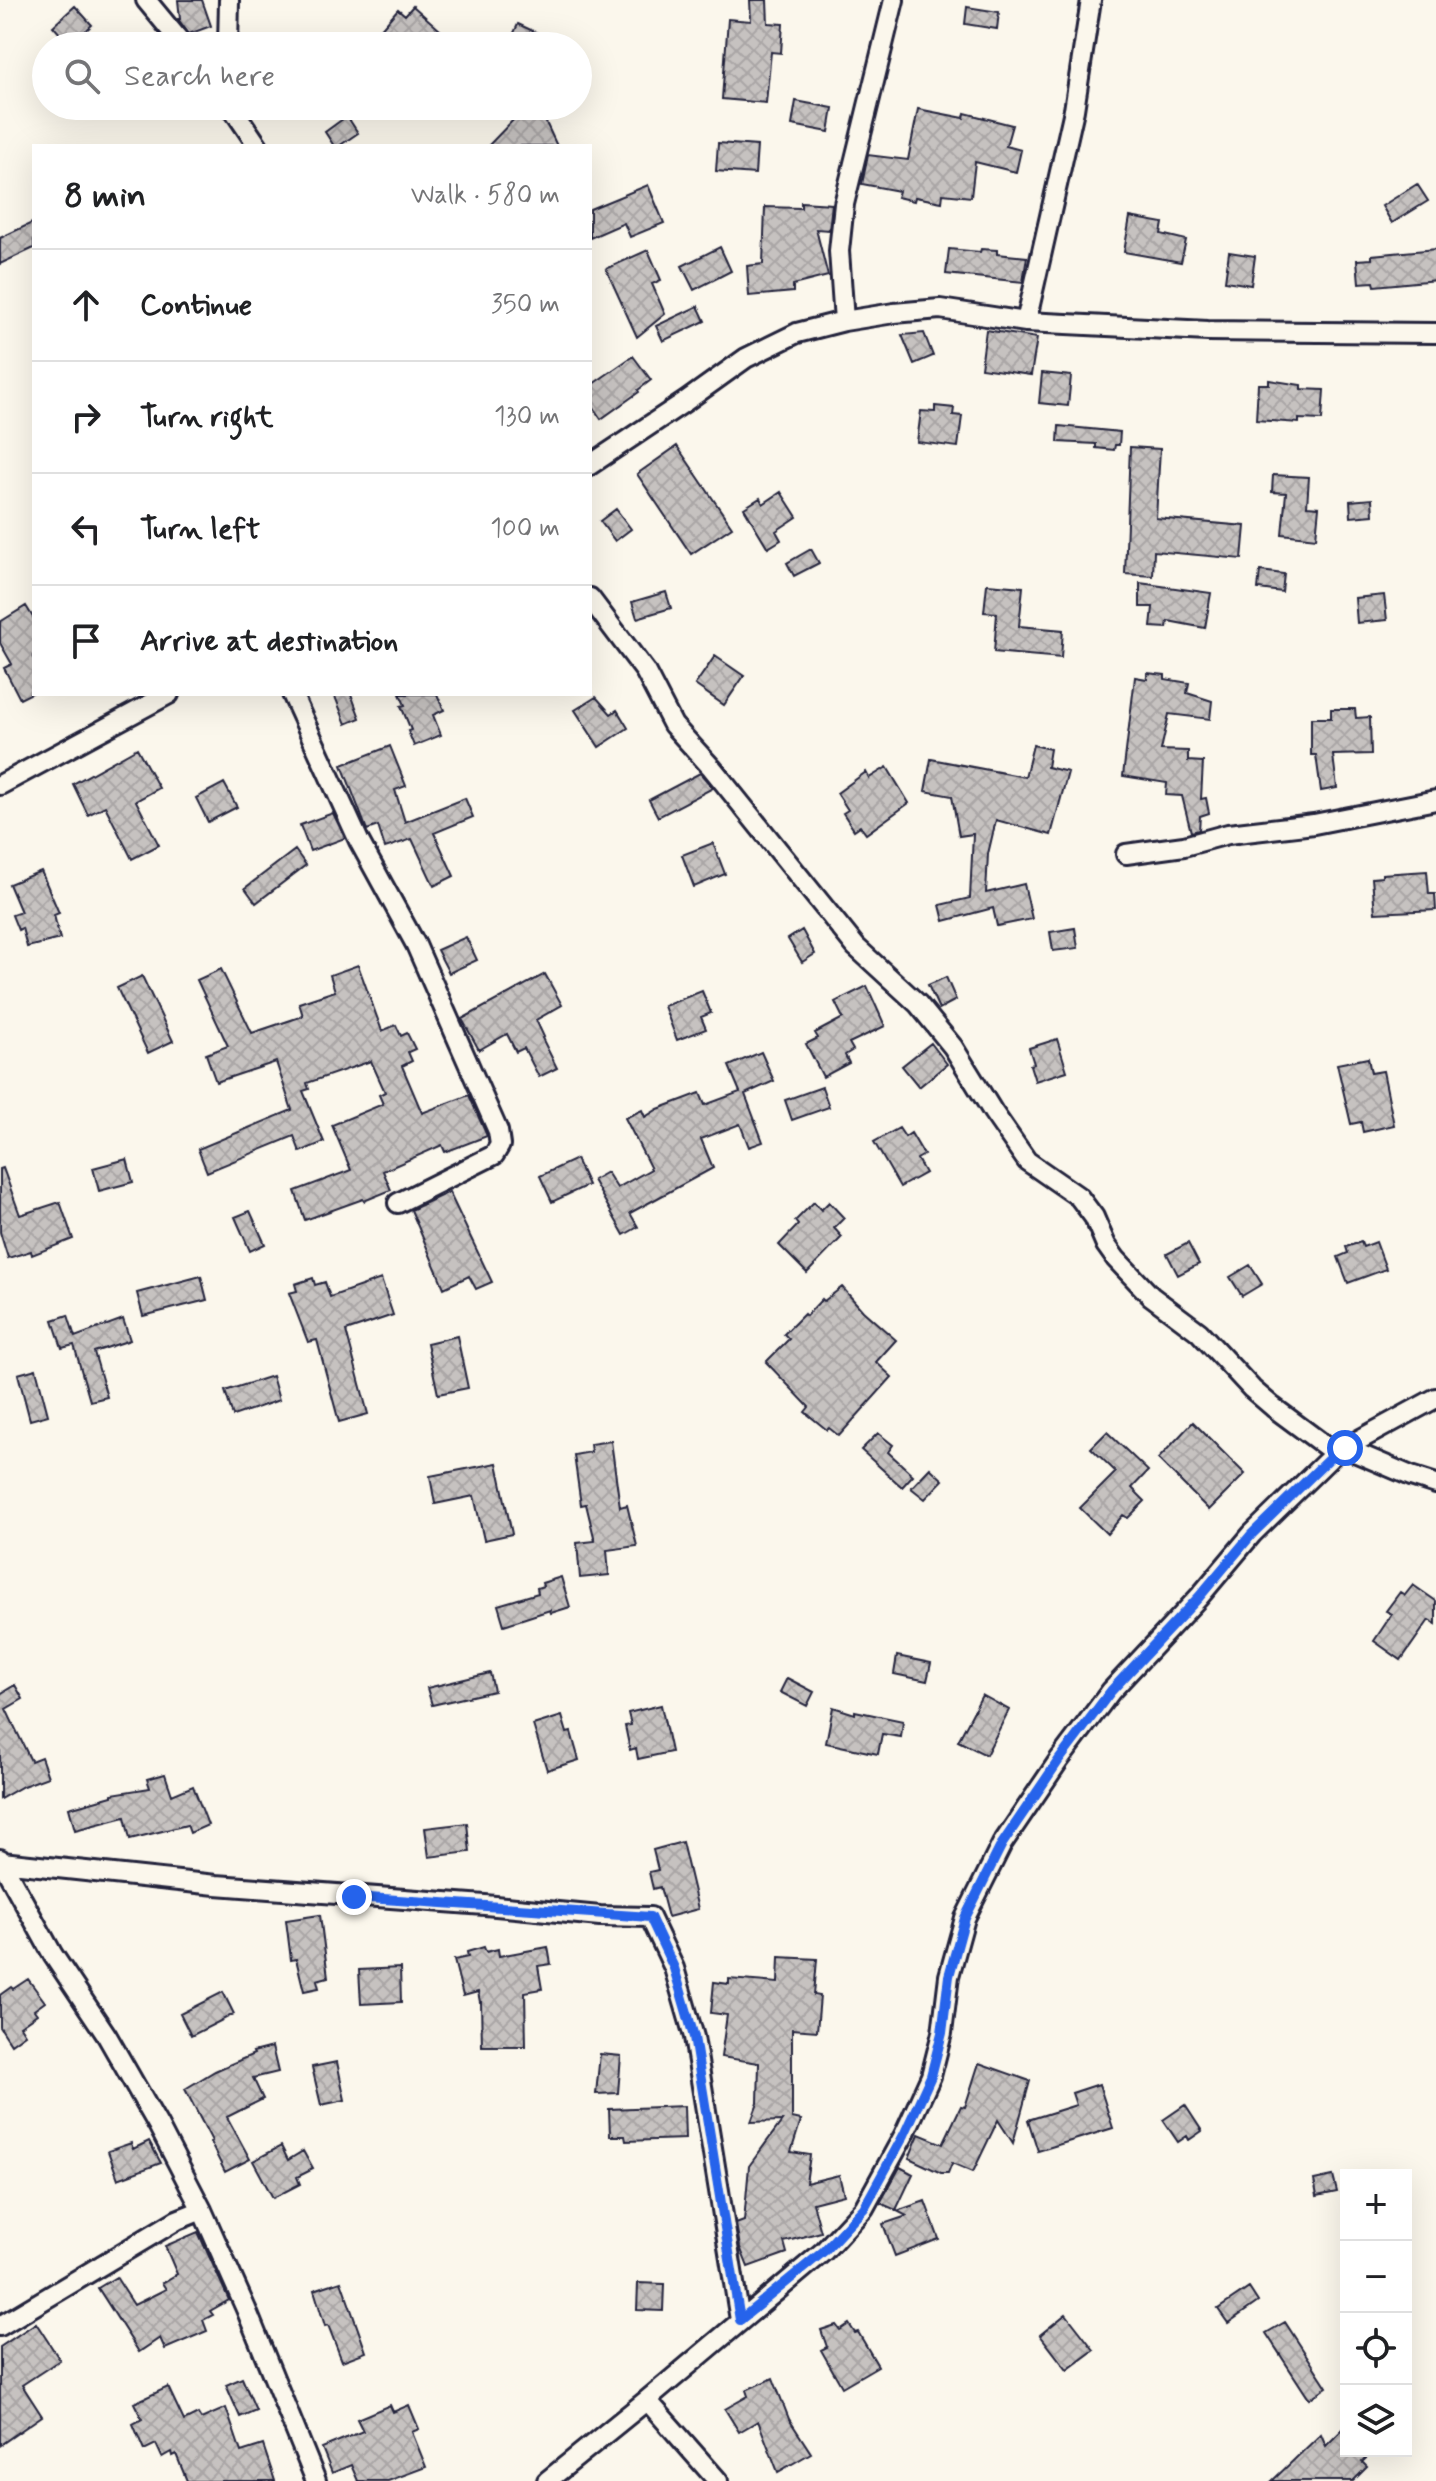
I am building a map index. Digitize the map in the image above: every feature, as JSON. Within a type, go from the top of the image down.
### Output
[{"type":"street","points":[[146,0],[172,32]]},
{"type":"street","points":[[228,32],[229,0]]},
{"type":"street","points":[[844,321],[839,251],[844,204],[894,0]]},
{"type":"street","points":[[1026,322],[1074,110],[1091,0]]},
{"type":"street","points":[[240,120],[257,144]]},
{"type":"street","points":[[592,464],[746,358],[797,333],[894,313],[940,309],[1026,322],[1208,331],[1436,333]]},
{"type":"street","points":[[592,601],[645,671],[673,725],[712,768],[856,947],[918,1004],[953,1047],[1027,1161],[1079,1197],[1094,1217],[1116,1259],[1151,1296],[1199,1332],[1273,1407],[1340,1451],[1436,1484]]},
{"type":"street","points":[[0,785],[165,696]]},
{"type":"street","points":[[293,696],[359,841],[416,945],[498,1131],[500,1145],[494,1155],[398,1203]]},
{"type":"street","points":[[1126,854],[1184,846],[1228,834],[1314,824],[1436,800]]},
{"type":"street","points":[[547,2481],[824,2251],[864,2208],[904,2135],[931,2076],[942,2033],[949,1976],[965,1918],[1002,1844],[1059,1760],[1111,1691],[1199,1597],[1252,1534],[1340,1451],[1436,1398]]},
{"type":"street","points":[[1,1860],[231,1887],[600,1916],[650,1917],[674,1968],[694,2037],[740,2320]]},
{"type":"street","points":[[1,1860],[53,1955],[107,2036],[202,2210],[316,2481]]},
{"type":"street","points":[[0,2326],[177,2220],[202,2210]]},
{"type":"street","points":[[647,2400],[718,2481]]},
{"type":"building","points":[[178,0],[202,0],[211,26],[188,32],[180,19]]},
{"type":"building","points":[[750,0],[767,0],[768,23],[783,24],[781,53],[771,52],[766,103],[722,99],[728,19],[751,21]]},
{"type":"building","points":[[75,6],[92,25],[84,32],[58,32],[53,26]]},
{"type":"building","points":[[413,6],[440,30],[379,31],[398,9],[405,15]]},
{"type":"building","points":[[967,7],[999,12],[997,29],[965,24]]},
{"type":"building","points":[[518,24],[535,32],[514,32]]},
{"type":"building","points":[[796,101],[833,108],[829,132],[792,125]]},
{"type":"building","points":[[918,109],[964,118],[965,113],[1012,125],[1006,146],[1021,150],[1016,172],[975,162],[971,197],[943,194],[942,202],[915,197],[914,201],[897,197],[899,191],[862,184],[868,155],[908,160]]},
{"type":"building","points":[[342,120],[350,120],[358,133],[342,144],[333,144],[325,132]]},
{"type":"building","points":[[513,120],[545,120],[556,144],[490,144]]},
{"type":"building","points":[[718,143],[757,146],[755,174],[716,171]]},
{"type":"building","points":[[1417,184],[1428,201],[1392,223],[1382,206]]},
{"type":"building","points":[[648,185],[664,223],[630,237],[624,223],[592,237],[592,208]]},
{"type":"building","points":[[801,202],[832,204],[829,230],[816,229],[828,276],[793,285],[793,292],[749,296],[747,266],[763,264],[765,207],[801,208]]},
{"type":"building","points":[[1130,217],[1163,223],[1161,234],[1186,240],[1181,262],[1124,252]]},
{"type":"building","points":[[32,223],[32,249],[0,264],[0,238]]},
{"type":"building","points":[[720,247],[731,271],[694,290],[682,266]]},
{"type":"building","points":[[949,249],[997,250],[997,254],[1027,257],[1023,282],[946,274]]},
{"type":"building","points":[[1436,249],[1436,280],[1375,286],[1374,282],[1359,283],[1357,260],[1372,259],[1372,255]]},
{"type":"building","points":[[648,250],[661,280],[652,284],[665,314],[637,337],[606,269]]},
{"type":"building","points":[[1229,252],[1255,256],[1251,285],[1225,281]]},
{"type":"building","points":[[698,306],[705,321],[663,341],[656,326]]},
{"type":"building","points":[[986,330],[1037,338],[1031,375],[981,368]]},
{"type":"building","points":[[924,333],[933,356],[914,364],[902,335]]},
{"type":"building","points":[[633,356],[651,380],[601,419],[592,406],[592,385]]},
{"type":"building","points":[[1042,373],[1071,376],[1068,406],[1039,403]]},
{"type":"building","points":[[1269,380],[1301,385],[1301,389],[1324,390],[1322,420],[1299,419],[1299,423],[1256,420],[1258,384],[1269,384]]},
{"type":"building","points":[[935,406],[954,408],[953,415],[962,416],[958,447],[917,442],[921,411],[935,412]]},
{"type":"building","points":[[1059,426],[1120,432],[1119,445],[1115,445],[1114,450],[1096,448],[1096,444],[1058,442]]},
{"type":"building","points":[[677,446],[732,527],[691,554],[637,474]]},
{"type":"building","points":[[1130,447],[1160,449],[1156,518],[1245,526],[1242,559],[1154,551],[1153,576],[1125,574]]},
{"type":"building","points":[[1273,475],[1309,477],[1307,506],[1319,507],[1316,538],[1282,534],[1286,493],[1272,492]]},
{"type":"building","points":[[781,492],[797,517],[776,531],[781,540],[768,548],[744,508],[760,498],[763,504]]},
{"type":"building","points":[[1372,499],[1373,515],[1351,517],[1350,501]]},
{"type":"building","points":[[616,509],[631,529],[615,541],[600,521]]},
{"type":"building","points":[[811,549],[819,563],[794,576],[787,563]]},
{"type":"building","points":[[1260,571],[1284,574],[1282,592],[1258,589]]},
{"type":"building","points":[[1140,583],[1211,593],[1205,628],[1168,621],[1167,628],[1151,627],[1153,607],[1140,607]]},
{"type":"building","points":[[987,584],[1023,587],[1019,626],[1063,630],[1061,658],[994,652],[997,613],[984,612]]},
{"type":"building","points":[[666,592],[671,608],[637,618],[632,602]]},
{"type":"building","points":[[1384,595],[1387,620],[1357,623],[1355,598]]},
{"type":"building","points":[[26,606],[32,616],[32,693],[20,699],[4,668],[12,664],[0,643],[0,622]]},
{"type":"building","points":[[715,656],[744,676],[724,705],[695,685]]},
{"type":"building","points":[[1147,673],[1189,683],[1187,693],[1212,701],[1210,719],[1169,714],[1161,750],[1188,751],[1188,761],[1203,762],[1201,799],[1206,798],[1209,813],[1200,816],[1199,830],[1191,832],[1182,796],[1166,795],[1167,783],[1123,776],[1135,677],[1147,679]]},
{"type":"building","points":[[335,696],[352,696],[360,718],[346,724]]},
{"type":"building","points":[[401,696],[438,696],[444,710],[433,715],[441,735],[414,746],[401,706],[405,705]]},
{"type":"building","points":[[596,697],[611,714],[617,710],[628,728],[599,747],[575,710]]},
{"type":"building","points":[[1331,709],[1355,709],[1356,718],[1370,717],[1371,754],[1333,755],[1337,788],[1321,791],[1316,755],[1311,755],[1311,718],[1331,718]]},
{"type":"building","points":[[1033,745],[1050,749],[1047,767],[1068,772],[1051,835],[996,820],[988,854],[986,893],[1024,884],[1032,919],[997,926],[993,908],[944,921],[940,905],[970,898],[973,834],[959,836],[952,796],[925,791],[931,759],[1025,777]]},
{"type":"building","points":[[390,746],[406,786],[395,790],[405,822],[465,798],[473,817],[434,833],[454,876],[434,886],[412,839],[385,848],[378,826],[367,830],[342,765]]},
{"type":"building","points":[[137,748],[159,788],[136,801],[159,845],[132,859],[105,806],[88,815],[73,784]]},
{"type":"building","points":[[887,767],[909,803],[866,834],[860,826],[854,830],[843,813],[848,810],[837,793],[866,772],[869,778]]},
{"type":"building","points":[[700,773],[713,788],[658,817],[649,800]]},
{"type":"building","points":[[224,783],[237,807],[208,822],[196,798]]},
{"type":"building","points":[[333,813],[345,838],[310,851],[300,825]]},
{"type":"building","points":[[713,843],[725,874],[694,887],[682,855]]},
{"type":"building","points":[[295,850],[306,865],[256,903],[245,888]]},
{"type":"building","points":[[41,871],[59,913],[54,915],[60,939],[27,947],[22,928],[18,930],[12,915],[21,912],[9,884]]},
{"type":"building","points":[[1427,871],[1429,894],[1435,894],[1436,910],[1375,913],[1372,878],[1382,877],[1382,874]]},
{"type":"building","points":[[1075,928],[1078,948],[1053,951],[1050,932]]},
{"type":"building","points":[[802,930],[815,954],[802,962],[788,939]]},
{"type":"building","points":[[466,937],[477,960],[449,973],[437,950]]},
{"type":"building","points":[[358,965],[382,1031],[396,1025],[401,1036],[407,1033],[415,1049],[408,1052],[412,1061],[402,1066],[422,1113],[469,1095],[487,1136],[445,1152],[442,1145],[383,1171],[391,1190],[305,1220],[295,1191],[351,1170],[332,1125],[383,1104],[379,1095],[385,1092],[371,1061],[307,1083],[309,1089],[303,1091],[324,1142],[300,1152],[294,1136],[207,1172],[198,1149],[292,1110],[276,1062],[216,1082],[206,1054],[228,1046],[197,980],[221,969],[252,1033],[303,1016],[299,1003],[335,991],[330,975]]},
{"type":"building","points":[[545,974],[562,1005],[536,1020],[557,1068],[539,1077],[524,1048],[516,1052],[507,1034],[479,1050],[462,1019]]},
{"type":"building","points":[[142,976],[173,1041],[148,1053],[117,988]]},
{"type":"building","points":[[946,977],[956,1000],[939,1009],[928,985]]},
{"type":"building","points":[[867,986],[885,1026],[849,1043],[853,1050],[845,1055],[849,1063],[823,1077],[806,1044],[818,1038],[815,1033],[843,1018],[835,1002]]},
{"type":"building","points":[[702,991],[711,1013],[701,1017],[706,1029],[677,1040],[664,1006]]},
{"type":"building","points":[[1057,1039],[1067,1071],[1035,1081],[1029,1048]]},
{"type":"building","points":[[931,1043],[947,1064],[919,1087],[902,1066]]},
{"type":"building","points":[[761,1052],[774,1081],[745,1094],[763,1142],[749,1147],[740,1124],[701,1139],[713,1168],[630,1213],[638,1227],[624,1235],[593,1180],[607,1172],[617,1188],[651,1169],[625,1118],[642,1110],[645,1117],[700,1093],[705,1105],[740,1092],[729,1066]]},
{"type":"building","points":[[1368,1058],[1371,1073],[1383,1071],[1394,1125],[1363,1132],[1361,1122],[1351,1124],[1337,1064]]},
{"type":"building","points":[[822,1087],[829,1107],[792,1120],[785,1100]]},
{"type":"building","points":[[899,1128],[905,1137],[911,1133],[924,1155],[917,1159],[925,1173],[900,1187],[874,1142]]},
{"type":"building","points":[[127,1159],[133,1182],[99,1191],[93,1168]]},
{"type":"building","points":[[576,1159],[588,1185],[552,1202],[540,1176]]},
{"type":"building","points":[[3,1168],[20,1215],[60,1202],[73,1239],[32,1255],[31,1251],[8,1258],[0,1232],[0,1169]]},
{"type":"building","points":[[449,1192],[492,1282],[476,1289],[469,1276],[444,1288],[411,1210]]},
{"type":"building","points":[[814,1202],[821,1210],[829,1202],[844,1218],[834,1228],[842,1237],[807,1273],[779,1245],[798,1225],[795,1221]]},
{"type":"building","points":[[250,1211],[265,1244],[250,1251],[235,1217]]},
{"type":"building","points":[[1361,1242],[1363,1247],[1376,1242],[1386,1269],[1348,1283],[1338,1257],[1348,1253],[1346,1247]]},
{"type":"building","points":[[1188,1243],[1199,1264],[1178,1275],[1167,1254]]},
{"type":"building","points":[[1250,1265],[1262,1284],[1242,1296],[1230,1277]]},
{"type":"building","points":[[201,1276],[207,1300],[143,1316],[137,1293]]},
{"type":"building","points":[[313,1278],[315,1285],[325,1282],[330,1297],[381,1279],[393,1315],[346,1331],[368,1414],[339,1422],[317,1340],[308,1342],[289,1293],[297,1291],[295,1284]]},
{"type":"building","points":[[842,1287],[863,1311],[896,1340],[876,1362],[892,1377],[839,1436],[805,1412],[809,1407],[766,1362],[789,1339],[784,1334],[804,1314],[806,1316],[822,1299],[824,1301]]},
{"type":"building","points":[[68,1315],[75,1337],[123,1319],[130,1340],[94,1352],[107,1397],[90,1401],[74,1345],[62,1348],[53,1320]]},
{"type":"building","points":[[457,1336],[468,1388],[438,1394],[427,1343]]},
{"type":"building","points":[[36,1369],[48,1415],[30,1420],[18,1374]]},
{"type":"building","points":[[272,1376],[279,1400],[233,1416],[225,1391]]},
{"type":"building","points":[[1193,1422],[1245,1474],[1209,1510],[1158,1459]]},
{"type":"building","points":[[1107,1432],[1148,1471],[1132,1488],[1145,1501],[1128,1518],[1123,1515],[1107,1534],[1080,1508],[1116,1472],[1091,1448]]},
{"type":"building","points":[[878,1433],[893,1445],[888,1452],[913,1475],[902,1487],[861,1450]]},
{"type":"building","points":[[611,1441],[620,1507],[627,1505],[637,1546],[607,1550],[609,1575],[580,1578],[577,1543],[595,1541],[586,1504],[581,1505],[574,1455],[591,1452],[590,1444]]},
{"type":"building","points":[[497,1463],[512,1534],[484,1540],[474,1496],[435,1504],[430,1476]]},
{"type":"building","points":[[930,1468],[943,1480],[925,1499],[911,1488]]},
{"type":"building","points":[[561,1577],[570,1607],[504,1625],[498,1605],[538,1593],[537,1588],[543,1586],[542,1583]]},
{"type":"building","points":[[1413,1585],[1436,1601],[1436,1624],[1429,1620],[1401,1660],[1374,1641],[1392,1614],[1386,1611],[1400,1592],[1405,1595]]},
{"type":"building","points":[[897,1656],[931,1663],[927,1681],[894,1674]]},
{"type":"building","points":[[490,1673],[494,1691],[432,1705],[427,1688]]},
{"type":"building","points":[[787,1678],[814,1692],[807,1706],[780,1692]]},
{"type":"building","points":[[15,1685],[23,1699],[6,1709],[31,1761],[41,1757],[48,1777],[0,1799],[0,1694]]},
{"type":"building","points":[[982,1695],[1009,1710],[986,1755],[958,1741]]},
{"type":"building","points":[[661,1705],[671,1752],[638,1759],[636,1748],[630,1750],[625,1726],[631,1725],[628,1713]]},
{"type":"building","points":[[833,1707],[855,1714],[855,1711],[903,1721],[901,1737],[882,1734],[878,1754],[826,1743]]},
{"type":"building","points":[[562,1716],[567,1733],[571,1732],[579,1760],[547,1770],[533,1725]]},
{"type":"building","points":[[165,1774],[172,1795],[193,1786],[208,1825],[190,1833],[187,1825],[130,1839],[125,1817],[75,1830],[69,1808],[112,1794],[150,1788],[147,1779]]},
{"type":"building","points":[[467,1823],[470,1852],[429,1857],[425,1828]]},
{"type":"building","points":[[682,1842],[698,1909],[668,1917],[660,1887],[653,1889],[649,1872],[658,1870],[653,1850]]},
{"type":"building","points":[[320,1915],[328,1977],[317,1980],[319,1988],[304,1991],[296,1959],[291,1960],[286,1920]]},
{"type":"building","points":[[484,1947],[486,1952],[498,1949],[499,1956],[548,1947],[551,1964],[538,1966],[542,1989],[525,1992],[526,2046],[482,2046],[478,1992],[463,1996],[454,1960],[468,1957],[467,1952]]},
{"type":"building","points":[[779,1957],[817,1959],[814,1995],[820,1996],[817,2031],[792,2029],[792,2118],[801,2120],[791,2152],[810,2155],[806,2183],[839,2175],[844,2195],[813,2203],[821,2232],[784,2242],[787,2253],[748,2267],[736,2224],[744,2221],[749,2166],[782,2121],[751,2122],[758,2103],[759,2063],[721,2057],[727,2015],[711,2013],[714,1982],[729,1984],[729,1979],[778,1983]]},
{"type":"building","points":[[400,1968],[401,2002],[361,2004],[359,1970]]},
{"type":"building","points":[[28,1979],[45,2002],[34,2010],[37,2014],[20,2026],[25,2034],[11,2044],[0,2027],[0,1995]]},
{"type":"building","points":[[223,1992],[234,2014],[191,2036],[180,2014]]},
{"type":"building","points":[[272,2047],[278,2072],[253,2078],[263,2099],[227,2117],[250,2159],[225,2172],[185,2089],[253,2052]]},
{"type":"building","points":[[600,2054],[621,2056],[618,2093],[596,2094]]},
{"type":"building","points":[[337,2062],[345,2100],[321,2105],[312,2067]]},
{"type":"building","points":[[979,2063],[1030,2081],[1013,2143],[998,2120],[973,2172],[952,2163],[948,2173],[941,2173],[909,2158],[919,2134],[943,2144],[961,2106],[965,2107]]},
{"type":"building","points":[[1099,2084],[1113,2128],[1038,2151],[1028,2120],[1076,2105],[1072,2093]]},
{"type":"building","points":[[1185,2105],[1202,2131],[1189,2140],[1187,2136],[1178,2142],[1163,2120]]},
{"type":"building","points":[[684,2106],[685,2139],[626,2141],[625,2136],[610,2136],[609,2109]]},
{"type":"building","points":[[149,2141],[161,2163],[118,2179],[108,2151],[131,2143],[133,2149]]},
{"type":"building","points":[[281,2146],[288,2160],[303,2151],[313,2169],[297,2177],[300,2184],[273,2198],[253,2161]]},
{"type":"building","points":[[900,2167],[913,2174],[896,2210],[880,2203]]},
{"type":"building","points":[[1333,2176],[1337,2192],[1317,2196],[1314,2180]]},
{"type":"building","points":[[925,2201],[939,2239],[895,2256],[883,2224],[907,2216],[897,2211]]},
{"type":"building","points":[[198,2232],[229,2300],[210,2311],[213,2315],[203,2320],[207,2331],[165,2349],[160,2338],[139,2352],[98,2288],[116,2277],[134,2305],[166,2289],[162,2283],[177,2274],[165,2246]]},
{"type":"building","points":[[341,2281],[366,2352],[342,2361],[328,2325],[325,2326],[314,2290]]},
{"type":"building","points":[[638,2283],[664,2284],[663,2311],[637,2310]]},
{"type":"building","points":[[1249,2288],[1258,2302],[1228,2323],[1218,2309]]},
{"type":"building","points":[[1066,2314],[1094,2350],[1067,2370],[1040,2335]]},
{"type":"building","points":[[1285,2322],[1327,2387],[1309,2399],[1266,2333]]},
{"type":"building","points":[[36,2323],[60,2360],[22,2385],[42,2416],[0,2445],[0,2347]]},
{"type":"building","points":[[849,2324],[855,2333],[858,2332],[878,2366],[842,2387],[821,2350],[827,2347],[821,2330],[836,2325],[840,2330]]},
{"type":"building","points":[[242,2378],[256,2410],[240,2417],[226,2385]]},
{"type":"building","points":[[773,2378],[789,2419],[811,2453],[778,2472],[758,2421],[739,2432],[725,2409],[748,2396],[746,2390]]},
{"type":"building","points":[[168,2387],[184,2421],[198,2414],[201,2419],[226,2408],[241,2452],[263,2445],[275,2481],[187,2481],[176,2454],[172,2456],[171,2452],[162,2457],[156,2444],[144,2450],[133,2424],[142,2419],[134,2403]]},
{"type":"building","points":[[390,2405],[393,2412],[409,2405],[419,2429],[412,2432],[426,2467],[388,2481],[358,2481],[351,2465],[332,2473],[322,2448],[363,2431],[357,2419]]},
{"type":"building","points":[[1340,2432],[1340,2457],[1367,2457],[1362,2462],[1367,2467],[1353,2481],[1272,2481],[1321,2434],[1326,2446]]},
{"type":"route","points":[[354,1897],[650,1917],[674,1968],[694,2037],[740,2320],[824,2251],[864,2208],[904,2135],[931,2076],[942,2033],[949,1976],[965,1918],[1002,1844],[1059,1760],[1111,1691],[1199,1597],[1252,1534],[1335,1453],[1345,1448]]}]
